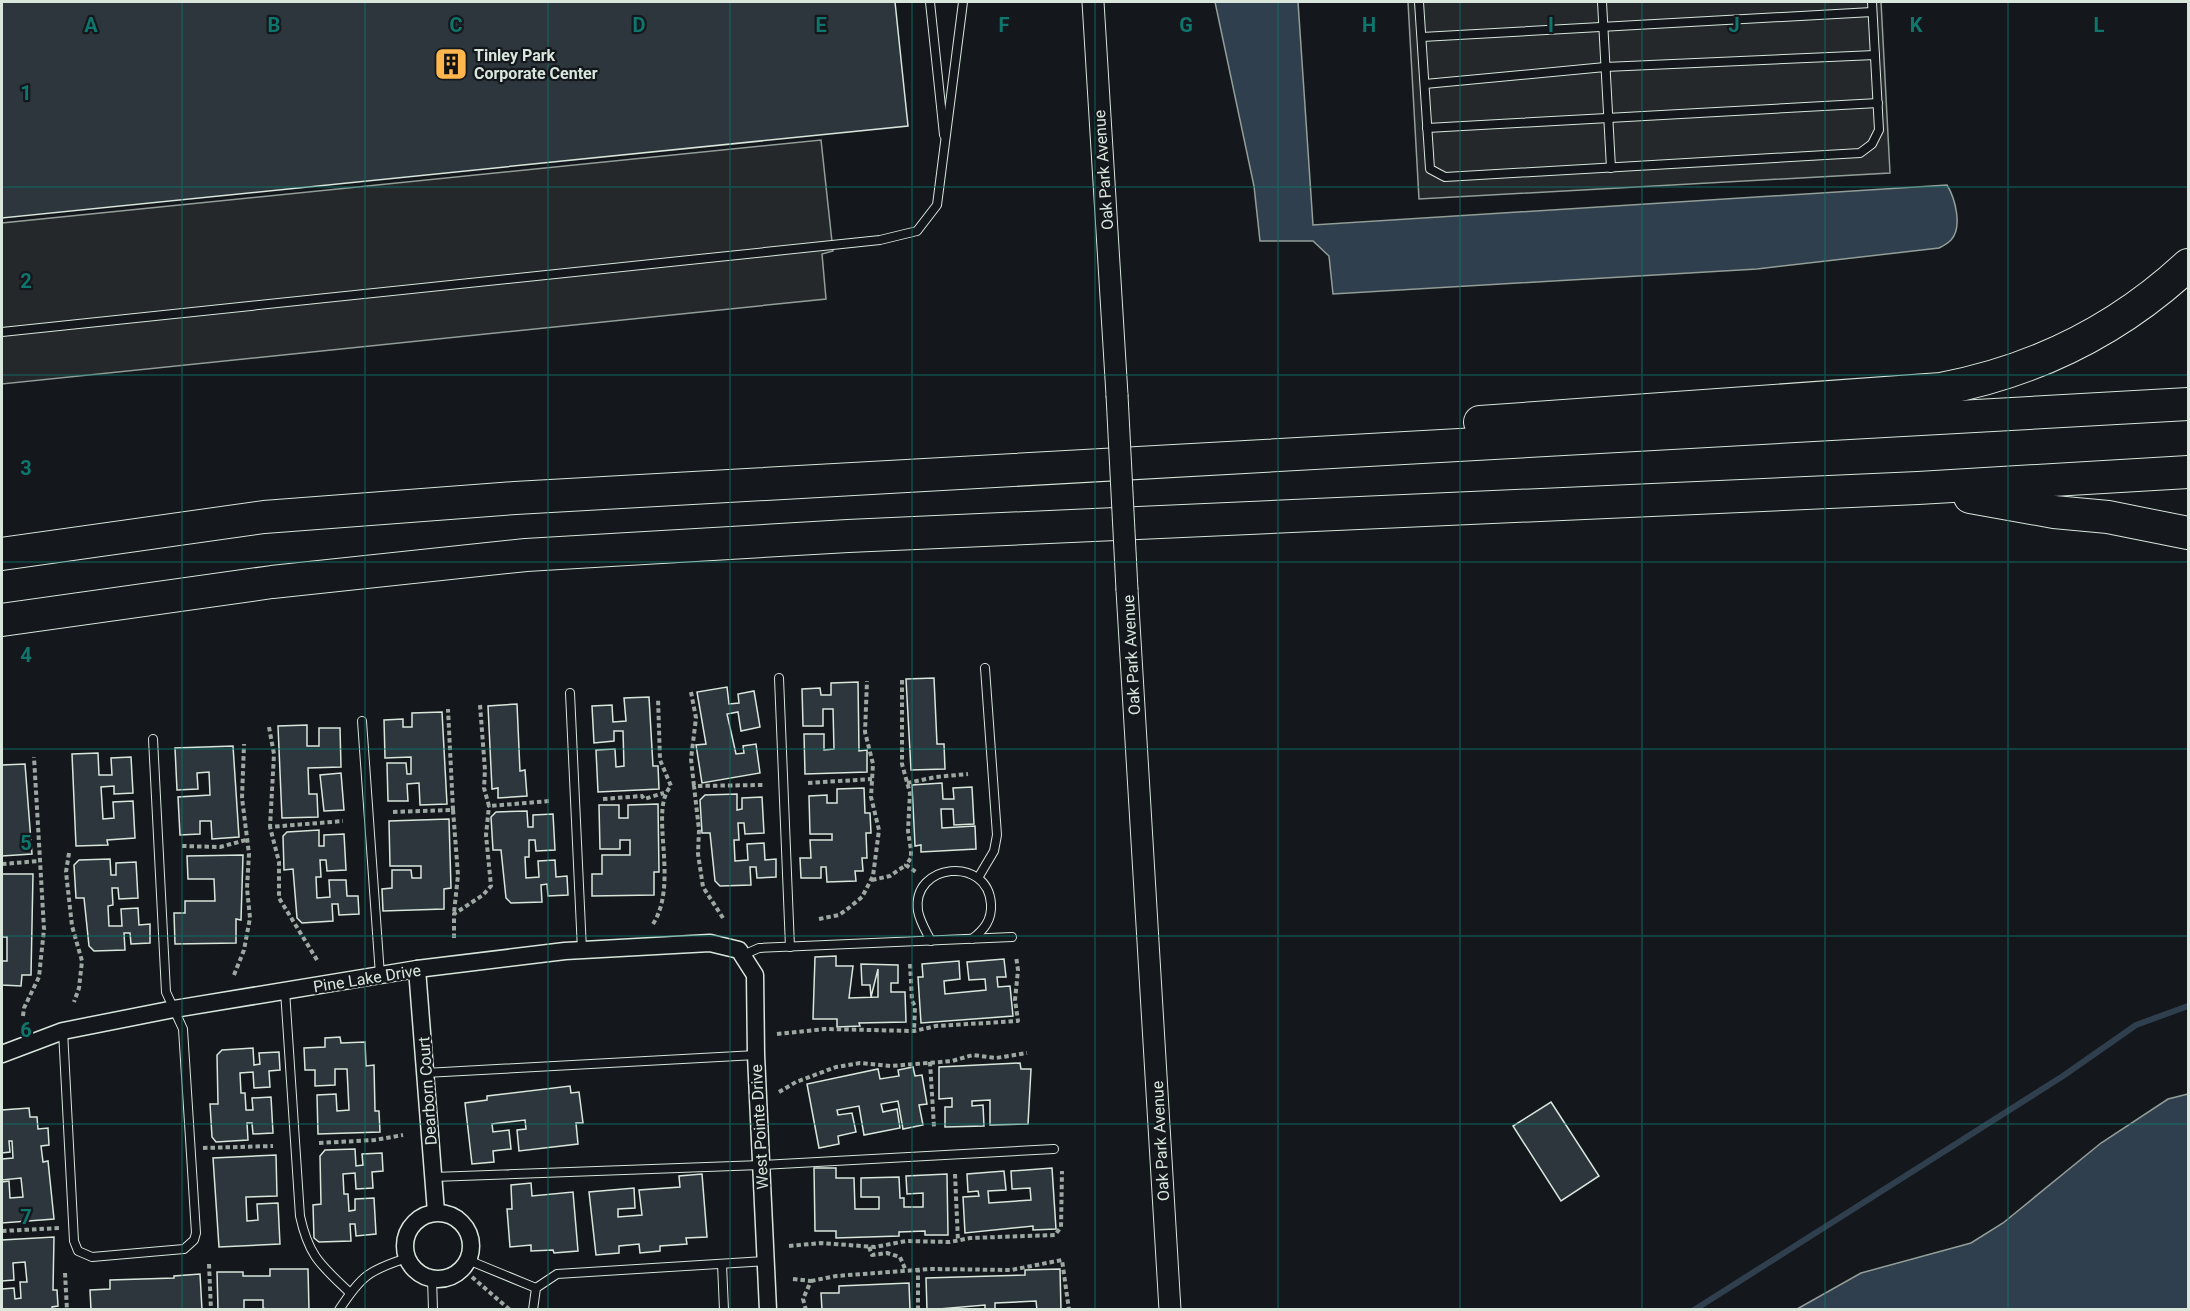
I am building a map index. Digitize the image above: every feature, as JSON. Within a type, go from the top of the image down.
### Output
[{"type":"highway","points":[[1161,462],[1365,429],[1941,388],[1978,382],[2032,365],[2079,344],[2120,321],[2164,288],[2188,265]]},
{"type":"highway","points":[[2,554],[264,517],[527,497],[2188,404]]},
{"type":"highway","points":[[2,620],[272,582],[526,555],[860,536],[1918,488],[2188,472]]},
{"type":"highway","points":[[1918,488],[2054,512],[2154,524],[2188,533]]},
{"type":"street","name":"Oak Park Avenue","points":[[1093,2],[1170,1310]]},
{"type":"street","name":"Pine Lake Drive","points":[[2,1054],[63,1031],[174,1009],[417,969],[582,950],[710,943],[741,952]]},
{"type":"street","name":"West Pointe Drive","points":[[741,952],[755,975],[756,1055],[768,1310]]},
{"type":"street","name":"Dearborn Court","points":[[417,969],[436,1212]]},
{"type":"street","points":[[436,1212],[455,1217],[468,1231],[471,1251],[468,1260],[455,1274],[432,1278],[419,1273],[407,1258],[405,1238],[416,1220],[436,1212]]},
{"type":"lane","points":[[930,2],[946,150]]},
{"type":"lane","points":[[2,332],[880,240],[917,231],[937,205],[946,150],[963,2]]},
{"type":"lane","points":[[1419,2],[1430,169],[1445,177],[1860,153],[1872,144],[1879,130],[1872,2]]},
{"type":"lane","points":[[1602,2],[1611,168]]},
{"type":"lane","points":[[1422,37],[1872,12]]},
{"type":"lane","points":[[1425,84],[1605,67],[1875,55]]},
{"type":"lane","points":[[1427,128],[1878,103]]},
{"type":"lane","points":[[978,878],[994,851],[997,836],[985,668]]},
{"type":"lane","points":[[779,678],[790,947]]},
{"type":"lane","points":[[570,693],[582,950]]},
{"type":"lane","points":[[362,721],[380,975]]},
{"type":"lane","points":[[63,1031],[75,1246],[81,1254],[92,1257],[178,1252],[190,1245],[196,1233],[183,1029],[166,992],[153,739]]},
{"type":"lane","points":[[931,941],[920,920],[917,908],[924,885],[932,877],[950,870],[967,872],[978,878],[986,887],[991,910],[981,932],[971,939]]},
{"type":"lane","points":[[741,952],[759,948],[1012,938]]},
{"type":"lane","points":[[285,991],[300,1216],[306,1243],[316,1260],[350,1293]]},
{"type":"lane","points":[[425,1073],[756,1055]]},
{"type":"lane","points":[[433,1177],[761,1165],[1054,1149]]},
{"type":"lane","points":[[339,1310],[356,1283],[378,1267],[407,1258]]},
{"type":"lane","points":[[468,1260],[536,1288]]},
{"type":"lane","points":[[533,1310],[536,1288],[557,1274],[766,1261]]},
{"type":"lane","points":[[722,1264],[724,1310]]},
{"type":"lane","points":[[432,1278],[433,1310]]},
{"type":"path","points":[[871,880],[890,876],[906,865],[911,858],[908,841],[910,793],[902,764],[902,680]]},
{"type":"path","points":[[819,919],[839,915],[862,897],[871,880],[879,830],[871,797],[873,764],[865,732],[867,681]]},
{"type":"path","points":[[691,692],[696,718],[691,759],[699,830],[698,854],[703,887],[723,918]]},
{"type":"path","points":[[652,924],[663,899],[666,871],[662,806],[665,793],[671,786],[660,760],[658,698]]},
{"type":"path","points":[[454,914],[483,895],[491,886],[486,835],[489,806],[484,780],[480,705]]},
{"type":"path","points":[[448,709],[458,875],[454,938]]},
{"type":"path","points":[[269,727],[274,754],[270,827],[279,862],[279,898],[290,921],[317,960]]},
{"type":"path","points":[[234,975],[249,932],[247,872],[249,854],[242,798],[244,744]]},
{"type":"path","points":[[23,1017],[24,1008],[39,977],[44,929],[34,757]]},
{"type":"path","points":[[907,783],[968,774]]},
{"type":"path","points":[[808,783],[872,779]]},
{"type":"path","points":[[694,786],[763,785]]},
{"type":"path","points":[[603,799],[649,798],[665,793]]},
{"type":"path","points":[[489,806],[550,801]]},
{"type":"path","points":[[393,812],[453,810]]},
{"type":"path","points":[[270,827],[343,821]]},
{"type":"path","points":[[182,846],[220,847],[246,840]]},
{"type":"path","points":[[69,853],[66,872],[72,926],[82,961],[80,988],[74,1002]]},
{"type":"path","points":[[2,864],[39,861]]},
{"type":"path","points":[[906,865],[916,872]]},
{"type":"path","points":[[777,1034],[825,1029],[914,1030],[936,1026],[1018,1021],[1015,1000],[1018,970],[1016,956]]},
{"type":"path","points":[[910,964],[912,1001],[915,1006],[914,1030]]},
{"type":"path","points":[[779,1092],[796,1082],[836,1067],[869,1062],[891,1066],[973,1055],[996,1058],[1027,1053]]},
{"type":"path","points":[[930,1062],[934,1127]]},
{"type":"path","points":[[319,1143],[403,1136]]},
{"type":"path","points":[[203,1148],[273,1146]]},
{"type":"path","points":[[789,1246],[821,1243],[869,1247],[906,1241],[958,1241],[970,1238],[1055,1235],[1060,1227],[1063,1208],[1062,1171]]},
{"type":"path","points":[[955,1174],[958,1241]]},
{"type":"path","points":[[2,1231],[62,1228]]},
{"type":"path","points":[[869,1247],[872,1255],[887,1253],[900,1257],[906,1271]]},
{"type":"path","points":[[793,1279],[811,1281],[836,1276],[918,1270],[1011,1270],[1062,1260],[1069,1310]]},
{"type":"path","points":[[209,1264],[211,1310]]},
{"type":"path","points":[[918,1270],[918,1310]]},
{"type":"path","points":[[65,1273],[67,1310]]},
{"type":"path","points":[[472,1277],[510,1310]]},
{"type":"path","points":[[806,1310],[803,1299],[811,1281]]},
{"type":"shaded area","points":[[1408,2],[1881,2],[1890,173],[1419,199]]},
{"type":"shaded area","points":[[821,140],[833,251],[822,254],[826,299],[2,384],[2,223]]},
{"type":"water","points":[[1215,2],[1298,2],[1313,225],[1947,185],[1953,197],[1957,228],[1950,241],[1939,248],[1757,269],[1333,294],[1329,256],[1313,241],[1260,241],[1254,186]]},
{"type":"water","points":[[2188,1094],[2188,1309],[1797,1309],[1861,1273],[1971,1243],[2003,1223],[2101,1143],[2168,1099]]},
{"type":"building","name":"Tinley Park Corporate Center","points":[[2,2],[895,2],[908,126],[2,218]]},
{"type":"building","points":[[934,678],[937,744],[944,744],[945,769],[911,770],[906,679]]},
{"type":"building","points":[[858,682],[859,751],[867,750],[867,772],[805,774],[804,734],[824,734],[824,750],[834,749],[833,709],[823,709],[823,726],[803,726],[802,689],[820,688],[821,695],[831,695],[831,683]]},
{"type":"building","points":[[727,687],[729,704],[739,703],[738,694],[754,691],[760,727],[741,731],[738,712],[727,714],[736,754],[744,753],[743,746],[756,744],[760,773],[702,783],[696,745],[706,744],[697,692]]},
{"type":"building","points":[[649,697],[653,766],[658,766],[659,789],[598,792],[596,750],[615,749],[616,767],[624,766],[623,731],[614,731],[614,741],[594,743],[592,706],[612,705],[613,722],[626,721],[624,698]]},
{"type":"building","points":[[517,704],[520,771],[525,770],[527,796],[498,798],[498,788],[492,789],[488,706]]},
{"type":"building","points":[[442,712],[447,804],[420,805],[419,783],[407,784],[408,801],[388,801],[387,763],[406,763],[407,774],[411,774],[411,757],[385,758],[384,720],[403,719],[403,727],[412,727],[412,713]]},
{"type":"building","points":[[307,725],[307,746],[319,746],[319,728],[340,728],[341,767],[308,768],[309,794],[317,794],[318,817],[282,818],[278,726]]},
{"type":"building","points":[[233,746],[239,837],[212,839],[211,821],[200,821],[200,834],[180,835],[178,797],[210,795],[209,772],[197,773],[198,789],[177,790],[175,748]]},
{"type":"building","points":[[98,753],[99,775],[112,775],[111,758],[131,757],[133,793],[114,794],[114,786],[101,787],[103,819],[114,818],[113,802],[133,801],[135,838],[107,840],[108,845],[76,846],[72,754]]},
{"type":"building","points":[[25,764],[32,854],[2,856],[2,765]]},
{"type":"building","points":[[341,773],[344,810],[324,811],[320,775]]},
{"type":"building","points":[[942,783],[943,799],[954,799],[953,788],[972,787],[974,824],[954,825],[953,809],[941,809],[942,828],[975,826],[976,849],[921,852],[921,845],[915,846],[912,785]]},
{"type":"building","points":[[864,788],[865,813],[870,813],[871,833],[866,833],[867,858],[862,858],[863,871],[855,871],[856,881],[827,882],[826,867],[821,867],[821,878],[801,878],[800,858],[811,858],[810,840],[832,840],[832,834],[810,834],[809,796],[827,795],[827,803],[837,803],[837,789]]},
{"type":"building","points":[[737,794],[737,810],[742,809],[742,798],[762,797],[764,833],[745,834],[744,823],[738,823],[739,840],[734,840],[735,861],[748,860],[747,844],[764,843],[765,860],[776,859],[776,877],[757,878],[756,867],[750,867],[751,885],[720,886],[715,881],[710,833],[702,833],[700,800],[705,795]]},
{"type":"building","points":[[658,804],[659,872],[654,872],[654,895],[592,896],[592,874],[602,874],[602,855],[630,855],[630,840],[620,840],[620,849],[600,849],[599,805],[619,805],[619,818],[628,818],[628,805]]},
{"type":"building","points":[[527,811],[528,827],[533,827],[533,815],[553,814],[555,850],[536,851],[535,840],[529,840],[529,857],[525,857],[526,878],[539,877],[538,861],[555,860],[556,877],[567,876],[568,895],[548,896],[547,884],[541,885],[542,902],[511,903],[506,898],[501,850],[493,850],[491,817],[496,812]]},
{"type":"building","points":[[449,819],[451,888],[444,889],[444,909],[383,911],[382,889],[392,888],[392,870],[411,870],[412,878],[421,878],[421,866],[390,866],[389,821]]},
{"type":"building","points":[[319,830],[319,846],[324,846],[324,835],[344,834],[346,870],[327,871],[326,860],[320,860],[321,877],[316,877],[317,898],[330,897],[329,880],[346,880],[347,896],[358,896],[359,914],[339,915],[338,904],[332,904],[333,921],[302,923],[297,918],[293,869],[284,870],[283,836],[287,832]]},
{"type":"building","points":[[243,855],[241,920],[236,919],[236,943],[175,944],[174,913],[185,913],[185,901],[215,901],[214,879],[188,879],[187,856]]},
{"type":"building","points":[[110,859],[111,875],[116,875],[116,863],[136,862],[138,898],[119,899],[118,888],[112,888],[113,905],[108,906],[109,926],[122,926],[121,909],[138,908],[139,925],[150,924],[150,943],[131,944],[130,933],[124,933],[125,950],[94,951],[89,946],[84,898],[76,898],[74,865],[79,860]]},
{"type":"building","points":[[2,874],[33,874],[31,975],[22,975],[21,986],[2,985],[2,961],[7,961],[7,937],[2,937]]},
{"type":"building","points":[[836,956],[836,966],[853,966],[849,998],[878,997],[878,969],[871,997],[870,985],[862,985],[861,964],[898,965],[898,983],[891,983],[891,992],[905,992],[906,1022],[859,1023],[860,1026],[837,1027],[837,1019],[813,1019],[815,957]]},
{"type":"building","points":[[1004,959],[1006,977],[997,977],[998,987],[1010,986],[1013,1016],[921,1023],[918,977],[923,977],[922,964],[959,961],[960,979],[944,981],[945,994],[986,990],[985,979],[969,980],[967,962]]},
{"type":"building","points":[[340,1037],[341,1043],[365,1042],[366,1066],[374,1065],[375,1111],[379,1111],[380,1132],[318,1134],[317,1095],[336,1094],[337,1111],[349,1110],[347,1069],[335,1069],[335,1085],[315,1086],[315,1070],[305,1070],[304,1048],[325,1047],[325,1038]]},
{"type":"building","points":[[253,1048],[254,1065],[260,1064],[259,1053],[279,1052],[280,1070],[269,1071],[270,1087],[254,1088],[253,1072],[240,1073],[241,1093],[245,1093],[246,1110],[253,1110],[252,1098],[271,1097],[273,1133],[253,1134],[252,1123],[247,1123],[248,1140],[216,1142],[212,1137],[210,1104],[218,1104],[217,1055],[222,1050]]},
{"type":"building","points":[[1020,1063],[1021,1069],[1031,1069],[1028,1124],[990,1125],[990,1100],[972,1101],[972,1106],[983,1105],[984,1126],[945,1127],[945,1107],[952,1107],[952,1098],[939,1099],[939,1067]]},
{"type":"building","points":[[913,1067],[915,1076],[922,1075],[927,1104],[919,1105],[923,1125],[903,1129],[898,1101],[881,1104],[883,1112],[897,1109],[900,1128],[864,1135],[859,1106],[837,1110],[838,1115],[852,1113],[856,1132],[838,1136],[839,1144],[819,1148],[807,1084],[878,1069],[880,1079],[899,1076],[898,1070]]},
{"type":"building","points":[[570,1086],[571,1093],[579,1092],[583,1123],[576,1123],[578,1144],[519,1151],[517,1130],[526,1129],[525,1120],[492,1124],[493,1132],[509,1130],[511,1149],[493,1151],[494,1162],[472,1164],[465,1103],[487,1100],[487,1096]]},
{"type":"building","points":[[1551,1102],[1599,1176],[1561,1201],[1513,1126]]},
{"type":"building","points":[[29,1108],[30,1117],[37,1117],[38,1129],[48,1128],[49,1145],[41,1146],[43,1162],[48,1161],[54,1219],[2,1223],[2,1182],[9,1181],[10,1198],[23,1197],[21,1178],[2,1180],[2,1159],[13,1158],[12,1141],[9,1141],[10,1152],[2,1153],[2,1110]]},
{"type":"building","points":[[355,1149],[356,1166],[363,1165],[362,1154],[382,1153],[383,1171],[372,1172],[373,1188],[356,1189],[355,1173],[343,1174],[344,1194],[348,1194],[349,1211],[355,1210],[355,1199],[374,1198],[376,1234],[356,1236],[355,1224],[350,1224],[351,1241],[319,1242],[314,1238],[313,1205],[321,1204],[320,1156],[325,1150]]},
{"type":"building","points":[[276,1155],[277,1196],[246,1197],[247,1221],[258,1220],[257,1204],[278,1203],[280,1244],[219,1247],[213,1158]]},
{"type":"building","points":[[814,1168],[836,1168],[836,1178],[854,1178],[855,1209],[879,1209],[879,1197],[861,1197],[861,1178],[899,1177],[900,1198],[904,1198],[904,1207],[923,1207],[923,1193],[907,1194],[906,1176],[947,1174],[948,1235],[925,1235],[925,1231],[899,1232],[899,1236],[836,1238],[836,1231],[815,1231]]},
{"type":"building","points":[[1052,1168],[1056,1229],[1033,1230],[1033,1226],[965,1233],[963,1197],[979,1196],[978,1191],[968,1192],[967,1174],[1004,1171],[1006,1190],[988,1191],[989,1203],[1031,1200],[1030,1188],[1012,1189],[1011,1171]]},
{"type":"building","points":[[702,1174],[707,1237],[686,1238],[687,1244],[660,1246],[660,1251],[640,1253],[639,1244],[619,1246],[619,1253],[596,1255],[589,1192],[634,1188],[635,1208],[618,1209],[618,1217],[642,1215],[639,1190],[680,1187],[679,1176]]},
{"type":"building","points":[[531,1183],[532,1196],[573,1192],[578,1251],[554,1253],[553,1250],[531,1251],[531,1245],[510,1247],[507,1209],[512,1209],[511,1185]]},
{"type":"building","points":[[54,1237],[53,1290],[57,1290],[58,1306],[52,1307],[52,1310],[2,1309],[2,1289],[14,1288],[15,1299],[21,1298],[20,1282],[27,1282],[25,1262],[13,1263],[14,1280],[2,1281],[2,1240]]},
{"type":"building","points":[[270,1269],[308,1269],[309,1310],[268,1310],[263,1308],[263,1300],[244,1300],[244,1310],[218,1309],[217,1272],[243,1272],[243,1276],[270,1276]]},
{"type":"building","points":[[1060,1269],[1061,1310],[1037,1310],[1036,1301],[995,1303],[995,1310],[985,1310],[985,1305],[927,1310],[926,1278],[1025,1275],[1025,1270]]},
{"type":"building","points":[[200,1274],[202,1310],[91,1310],[90,1290],[110,1289],[110,1280],[174,1278],[174,1276]]},
{"type":"building","points":[[909,1283],[910,1310],[822,1310],[821,1293],[839,1293],[839,1286]]},
{"type":"waterway","points":[[1694,1310],[2063,1076],[2136,1025],[2188,1006]]},
{"type":"place","name":"Tinley Park Corporate Center","points":[[451,64]]}]
